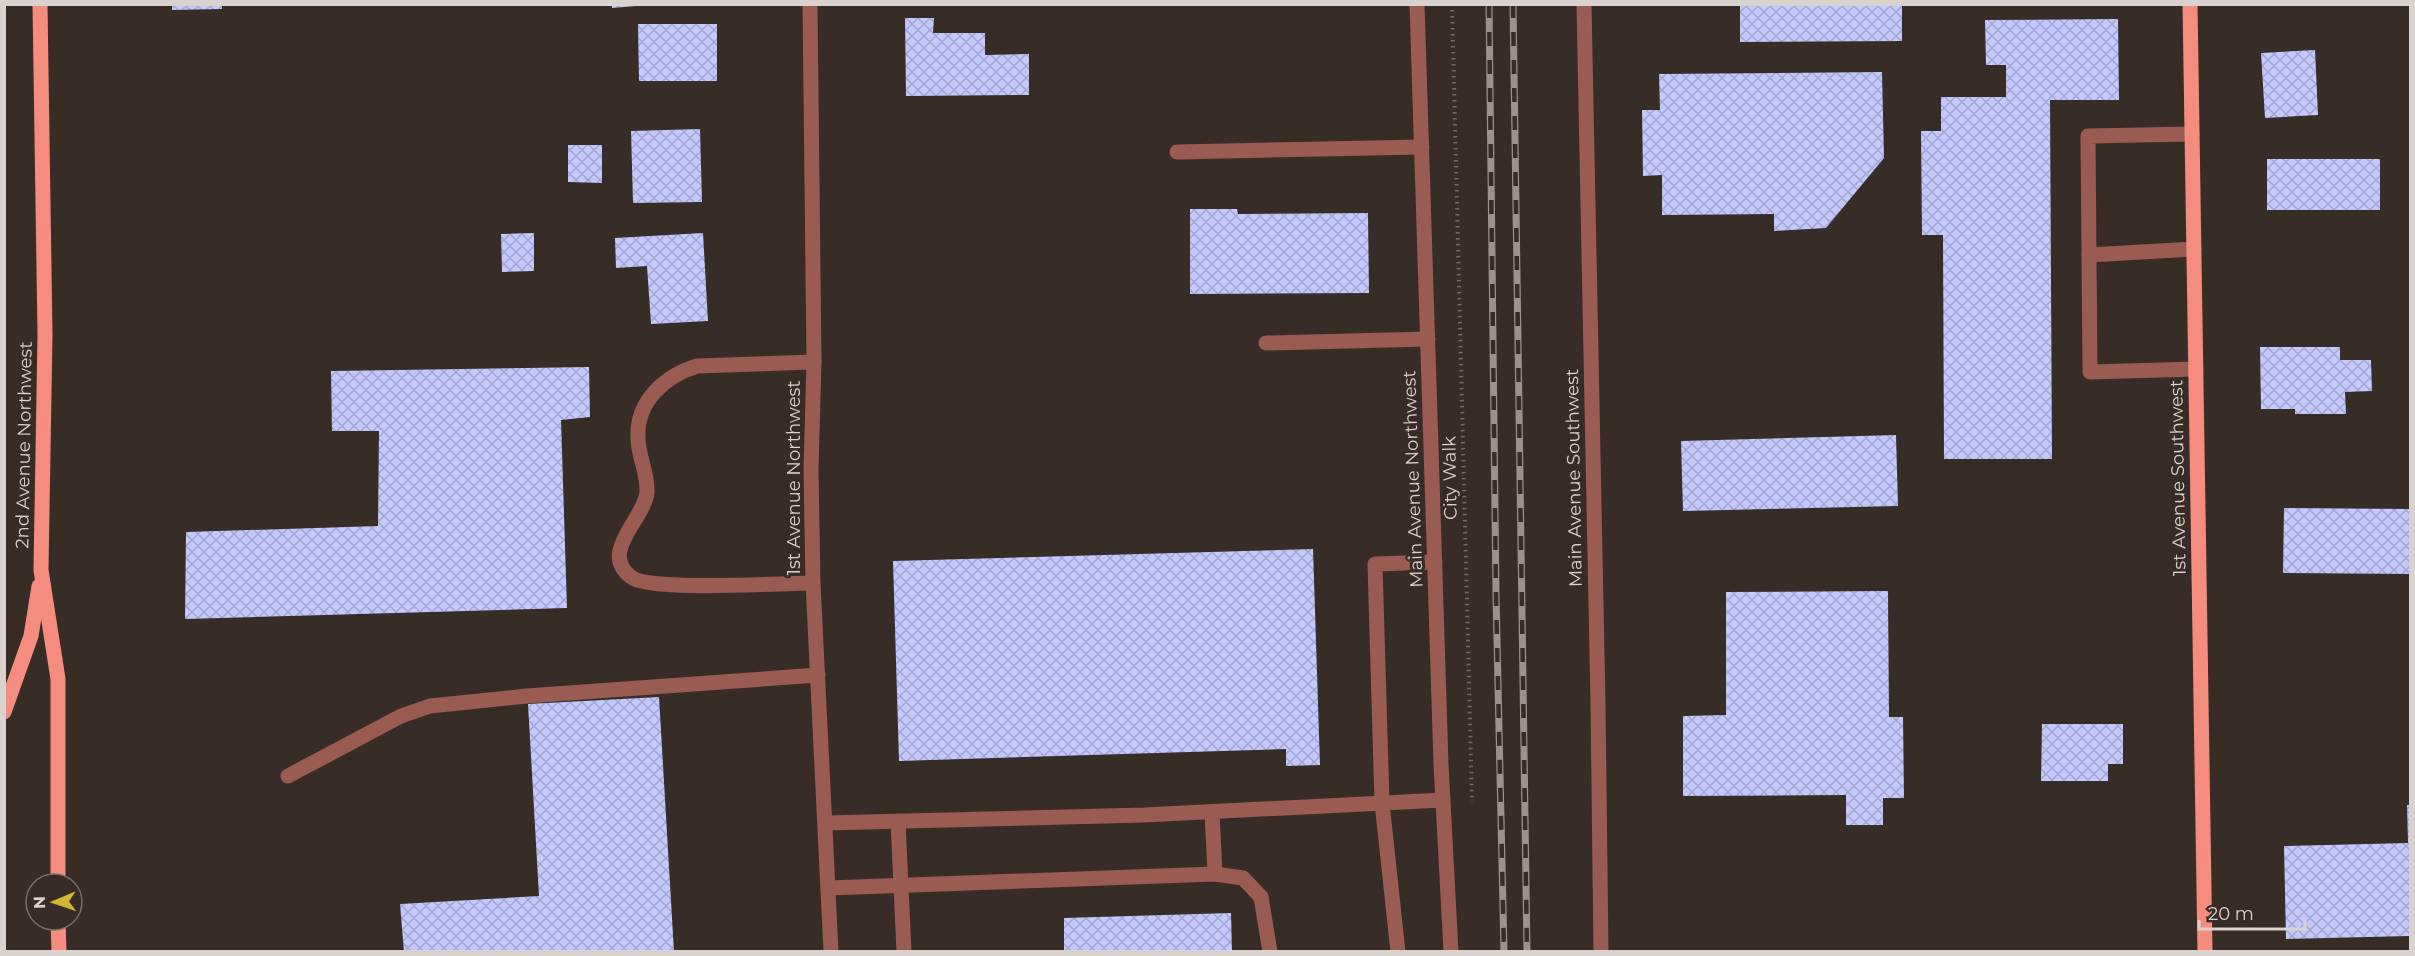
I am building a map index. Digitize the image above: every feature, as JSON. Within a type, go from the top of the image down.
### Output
[{"type":"main road","name":"2nd Avenue Northwest","points":[[40,4],[45,335],[41,570],[58,679],[58,872]]},
{"type":"main road","name":"1st Avenue Southwest","points":[[2190,4],[2205,951]]},
{"type":"main road","points":[[4,712],[31,636],[41,570]]},
{"type":"main road","points":[[58,932],[58,951]]},
{"type":"street","name":"1st Avenue Northwest","points":[[810,4],[814,362],[811,470],[813,583],[831,951]]},
{"type":"street","name":"Main Avenue Northwest","points":[[1417,4],[1434,562],[1451,951]]},
{"type":"street","name":"Main Avenue Southwest","points":[[1584,4],[1601,951]]},
{"type":"street","points":[[2192,134],[2088,136],[2090,372],[2196,369]]},
{"type":"street","points":[[1177,152],[1422,147]]},
{"type":"street","points":[[2089,255],[2194,249]]},
{"type":"street","points":[[1266,343],[1428,339]]},
{"type":"street","points":[[813,583],[680,586],[644,583],[631,578],[622,566],[620,555],[621,542],[643,507],[647,492],[638,437],[640,420],[646,403],[661,385],[680,371],[697,366],[814,362]]},
{"type":"street","points":[[1398,951],[1382,803],[1375,564],[1434,562]]},
{"type":"street","points":[[288,776],[401,717],[430,706],[527,696],[818,675]]},
{"type":"street","points":[[825,823],[1212,812],[1443,800]]},
{"type":"street","points":[[1212,812],[1215,874]]},
{"type":"street","points":[[898,822],[904,951]]},
{"type":"street","points":[[828,888],[1215,874],[1243,878],[1261,897],[1270,951]]},
{"type":"path","name":"City Walk","points":[[1452,4],[1472,808]]},
{"type":"building","points":[[172,4],[222,4],[222,9],[172,10]]},
{"type":"building","points":[[612,4],[635,4],[636,6],[612,8]]},
{"type":"building","points":[[1740,4],[1902,4],[1902,41],[1740,42]]},
{"type":"building","points":[[905,18],[934,18],[933,33],[985,33],[985,55],[1029,54],[1029,95],[906,96]]},
{"type":"building","points":[[2118,19],[2119,100],[2050,100],[2052,459],[1944,459],[1943,235],[1922,235],[1921,131],[1941,131],[1941,97],[2006,97],[2006,65],[1986,65],[1985,20]]},
{"type":"building","points":[[638,24],[717,24],[717,81],[639,81]]},
{"type":"building","points":[[2315,50],[2318,115],[2265,118],[2261,53]]},
{"type":"building","points":[[1882,72],[1884,158],[1826,228],[1774,231],[1774,214],[1662,215],[1662,175],[1643,176],[1642,110],[1660,110],[1659,74]]},
{"type":"building","points":[[700,129],[702,202],[633,203],[631,131]]},
{"type":"building","points":[[568,145],[602,145],[602,183],[568,182]]},
{"type":"building","points":[[2267,159],[2380,159],[2380,210],[2267,210]]},
{"type":"building","points":[[1190,209],[1237,209],[1238,214],[1368,213],[1369,293],[1190,294]]},
{"type":"building","points":[[534,233],[534,271],[502,272],[501,234]]},
{"type":"building","points":[[703,233],[708,321],[651,324],[647,266],[616,268],[615,238]]},
{"type":"building","points":[[2260,347],[2340,347],[2340,360],[2371,360],[2372,391],[2345,392],[2346,414],[2295,414],[2295,409],[2261,409]]},
{"type":"building","points":[[589,367],[590,417],[561,420],[567,608],[185,619],[186,532],[378,526],[379,431],[332,431],[331,371]]},
{"type":"building","points":[[1896,435],[1898,506],[1683,511],[1681,441]]},
{"type":"building","points":[[2284,508],[2410,509],[2410,574],[2283,573]]},
{"type":"building","points":[[1313,549],[1320,765],[1286,766],[1286,749],[899,761],[893,561]]},
{"type":"building","points":[[1888,591],[1889,717],[1903,717],[1904,798],[1883,798],[1883,825],[1846,825],[1846,795],[1683,796],[1683,716],[1726,715],[1726,592]]},
{"type":"building","points":[[659,697],[674,952],[404,952],[400,904],[539,896],[528,704]]},
{"type":"building","points":[[2042,724],[2123,724],[2123,764],[2108,764],[2108,781],[2041,781]]},
{"type":"building","points":[[2407,805],[2410,805],[2410,936],[2286,939],[2284,846],[2408,843]]},
{"type":"building","points":[[1231,913],[1232,952],[1064,952],[1064,918]]},
{"type":"railway","points":[[1489,4],[1496,595],[1504,952]]},
{"type":"railway","points":[[1513,4],[1527,952]]}]
